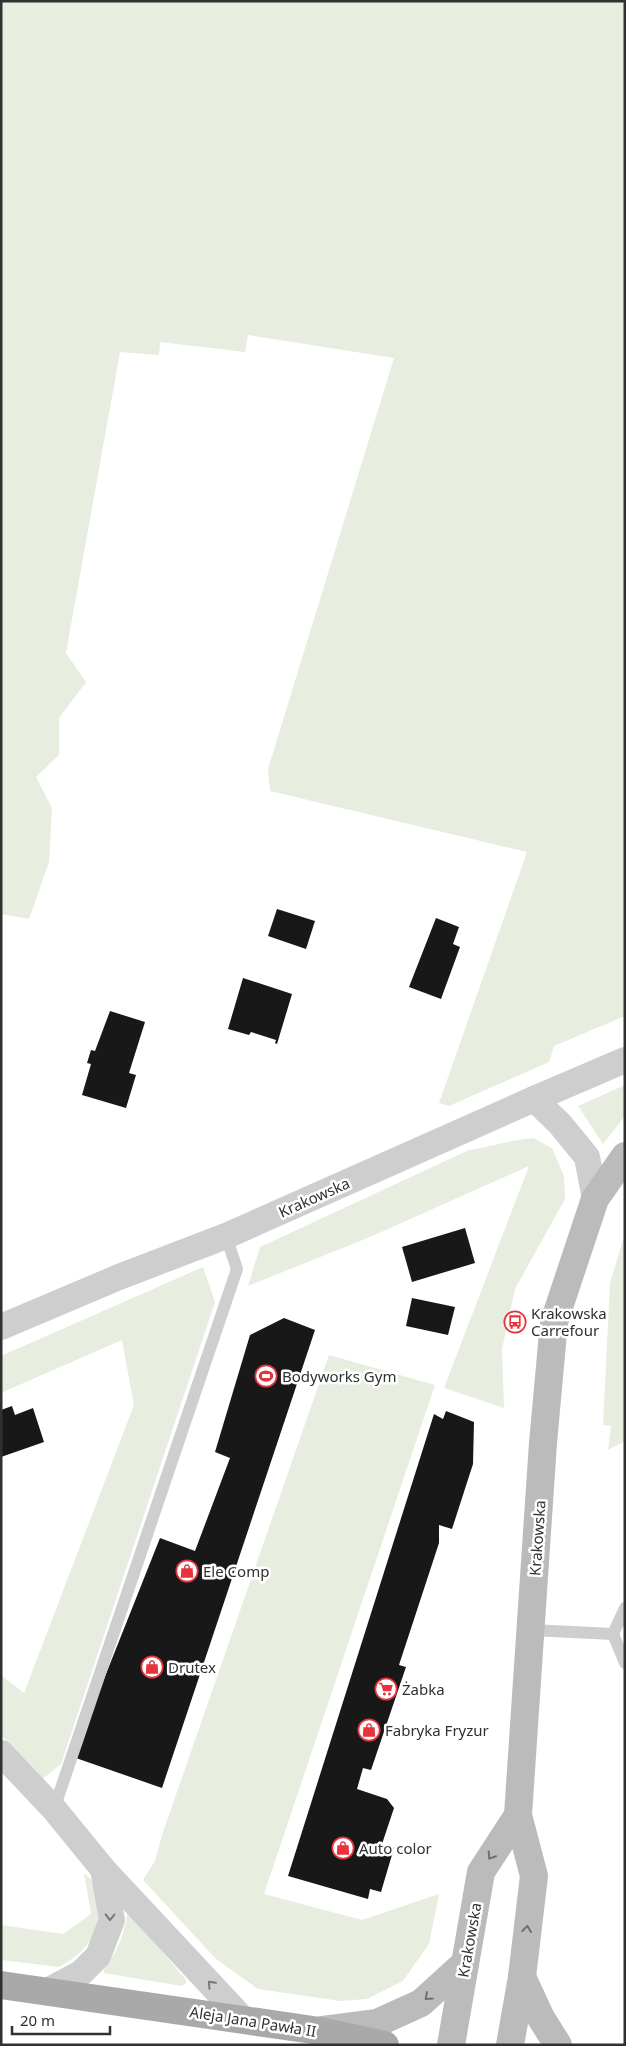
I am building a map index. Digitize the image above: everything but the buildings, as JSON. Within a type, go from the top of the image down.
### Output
[{"type":"main road","name":"Krakowska","points":[[510,2045],[522,1977],[534,1876],[518,1815],[554,1322],[595,1199],[625,1156]]},
{"type":"main road","name":"Krakowska","points":[[451,2045],[481,1872],[518,1815]]},
{"type":"main road","points":[[320,2031],[378,2023],[421,2003],[464,1964]]},
{"type":"main road","points":[[522,1977],[541,2018],[558,2045]]},
{"type":"main road","name":"Aleja Jana Pawła II","points":[[1,1985],[49,1990],[320,2031],[385,2045]]},
{"type":"street","name":"Krakowska","points":[[1,1327],[119,1277],[226,1236],[625,1060]]},
{"type":"street","points":[[534,1099],[560,1124],[587,1157],[595,1199]]},
{"type":"street","points":[[1,1753],[54,1810],[103,1869],[244,2020]]},
{"type":"street","points":[[49,1990],[81,1973],[98,1956],[112,1920],[103,1869]]},
{"type":"lane","points":[[54,1810],[237,1269],[226,1236]]},
{"type":"lane","points":[[625,1608],[613,1634],[625,1663]]},
{"type":"lane","points":[[531,1630],[613,1634]]},
{"type":"green space","points":[[1,1],[625,1],[625,1016],[554,1046],[549,1062],[449,1106],[439,1103],[527,852],[270,791],[268,769],[394,358],[248,335],[245,352],[160,342],[159,355],[120,352],[66,653],[86,682],[59,718],[59,755],[36,777],[52,808],[49,862],[29,919],[1,914]]},
{"type":"green space","points":[[625,1085],[625,1116],[603,1144],[578,1106]]},
{"type":"green space","points":[[533,1138],[552,1148],[564,1176],[565,1199],[515,1289],[502,1349],[504,1408],[444,1388],[529,1166],[370,1237],[248,1286],[260,1247],[469,1150]]},
{"type":"green space","points":[[625,1233],[625,1441],[608,1450],[611,1426],[603,1425],[610,1283]]},
{"type":"green space","points":[[203,1267],[215,1302],[61,1764],[41,1780],[1,1735],[1,1675],[24,1693],[134,1405],[122,1340],[1,1393],[1,1356]]},
{"type":"green space","points":[[329,1355],[435,1385],[264,1894],[362,1920],[439,1894],[429,1944],[403,1981],[367,1999],[340,2001],[258,1989],[216,1959],[143,1880],[155,1861],[162,1835]]},
{"type":"green space","points":[[84,1873],[95,1884],[98,1891],[100,1916],[91,1940],[83,1949],[74,1958],[59,1967],[1,1960],[1,1925],[63,1934],[91,1914]]},
{"type":"green space","points":[[127,1914],[131,1914],[186,1980],[186,1983],[181,1986],[104,1973],[106,1965],[120,1943]]},
{"type":"place","name":"Krakowska Carrefour","points":[[515,1322]]},
{"type":"place","name":"Bodyworks Gym","points":[[266,1376]]},
{"type":"place","name":"Ele Comp","points":[[187,1571]]},
{"type":"place","name":"Drutex","points":[[152,1667]]},
{"type":"place","name":"Żabka","points":[[386,1689]]},
{"type":"place","name":"Fabryka Fryzur","points":[[369,1730]]},
{"type":"place","name":"Auto color","points":[[343,1848]]}]
